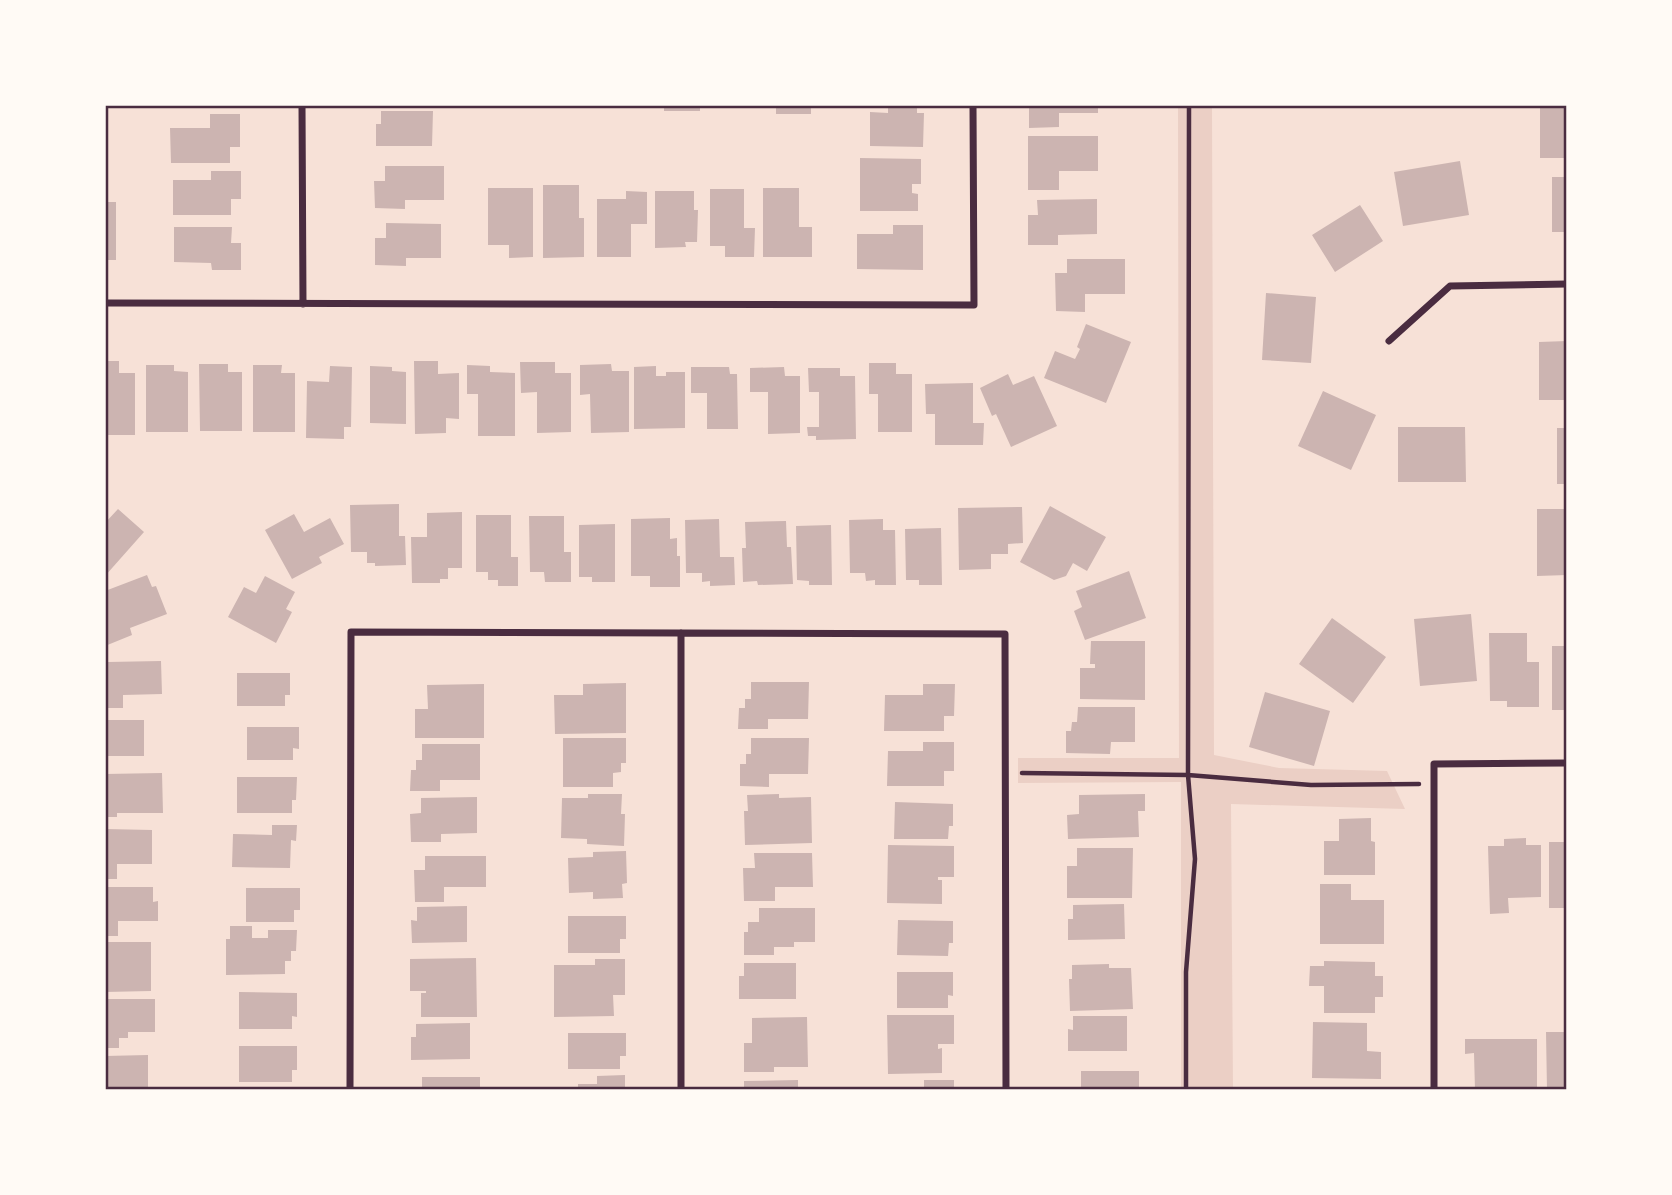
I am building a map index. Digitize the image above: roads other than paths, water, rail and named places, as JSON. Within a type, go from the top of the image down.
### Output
[{"type":"street","points":[[302,105],[303,304]]},
{"type":"street","points":[[105,303],[974,305],[973,105]]},
{"type":"street","points":[[1389,341],[1450,286],[1567,284]]},
{"type":"street","points":[[350,1090],[351,632],[1005,634],[1006,1090]]},
{"type":"street","points":[[681,633],[681,1090]]},
{"type":"street","points":[[1434,1090],[1434,764],[1567,763]]}]
